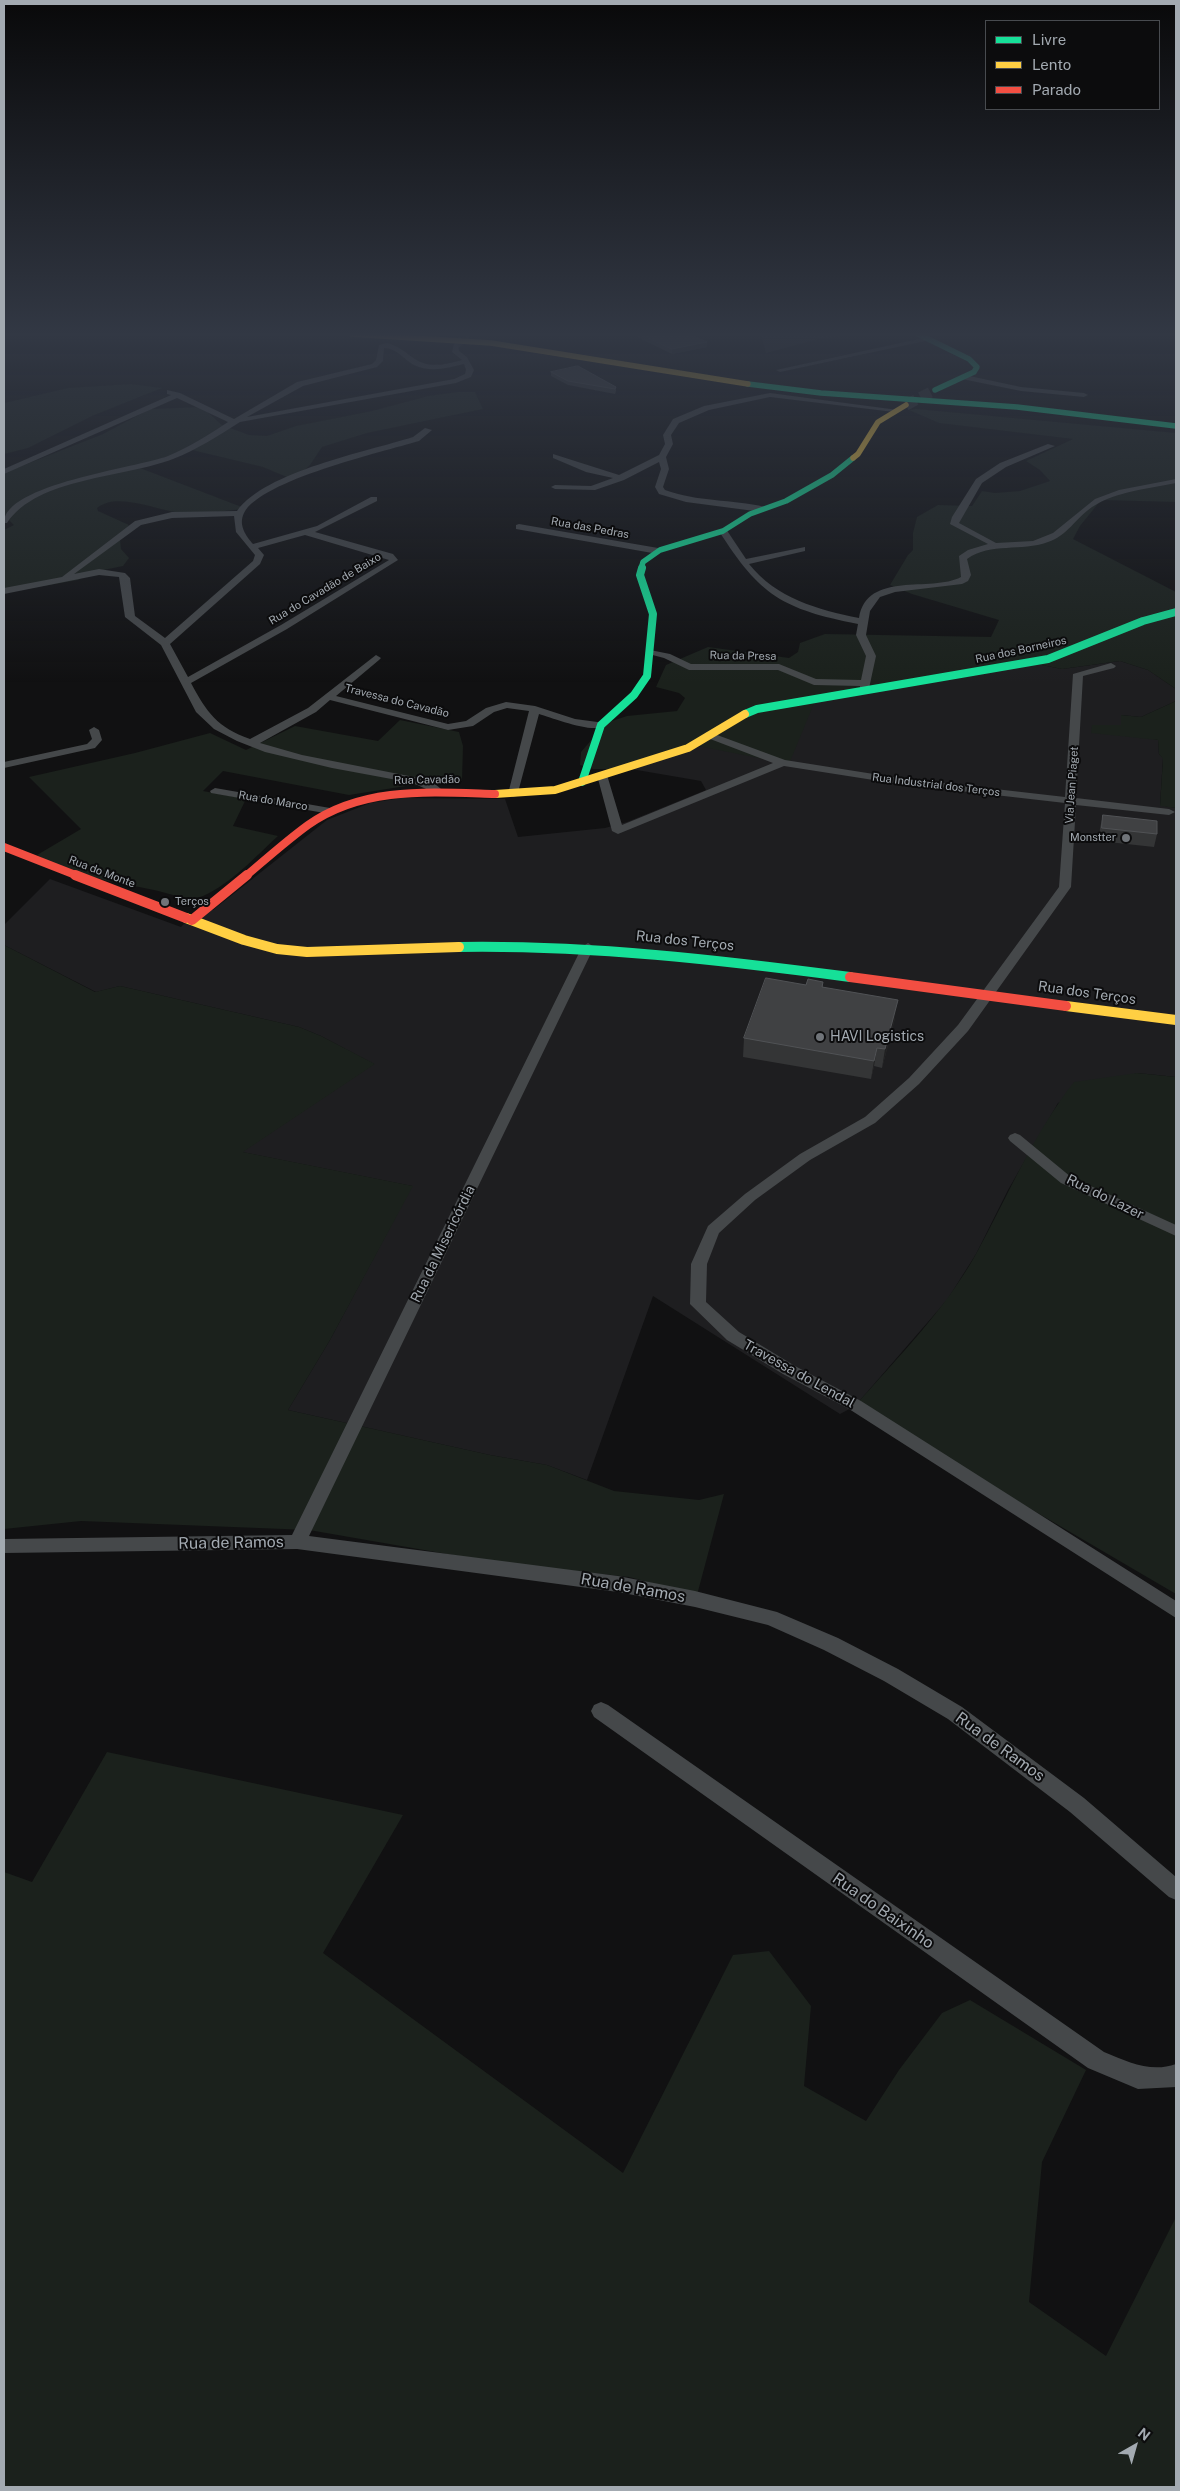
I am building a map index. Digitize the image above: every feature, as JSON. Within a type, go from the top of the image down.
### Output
[{"type":"main road","points":[[582,782],[600,725],[641,686],[647,676],[653,614],[640,575],[640,568],[643,562],[658,551],[723,531],[750,514],[794,497],[844,468],[860,450]]},
{"type":"main road","name":"Rua dos Borneiros","points":[[709,736],[735,718],[757,709],[865,687],[1048,659],[1085,648],[1148,619],[1176,612]]},
{"type":"main road","name":"Rua Cavadão","points":[[192,920],[296,835],[330,811],[378,795],[437,791],[513,794],[540,793],[582,782],[678,751],[709,736]]},
{"type":"main road","name":"Rua do Monte","points":[[4,847],[192,920]]},
{"type":"main road","name":"Rua dos Terços","points":[[192,920],[244,940],[277,949],[307,952],[481,946],[588,947],[670,954],[1176,1020]]},
{"type":"street","points":[[4,472],[53,450]]},
{"type":"street","points":[[4,518],[10,509],[46,491],[170,457],[182,450]]},
{"type":"street","points":[[165,643],[253,566],[260,554],[240,535],[239,513],[252,498],[268,488],[377,450]]},
{"type":"street","points":[[555,487],[589,489],[621,478],[662,457],[666,450]]},
{"type":"street","points":[[993,545],[992,542],[959,528],[954,524],[956,517],[979,481],[1003,465],[1040,450]]},
{"type":"street","points":[[556,456],[589,470],[621,478]]},
{"type":"street","points":[[662,457],[665,469],[660,487],[662,492],[690,500],[740,504],[762,510]]},
{"type":"street","points":[[865,687],[871,656],[861,635],[865,611],[877,595],[894,589],[948,584],[965,579],[967,575],[962,558],[970,551],[993,545],[1043,541],[1064,530],[1087,507],[1098,500],[1124,492],[1176,481]]},
{"type":"street","points":[[252,547],[330,524],[374,499]]},
{"type":"street","points":[[65,578],[138,523],[172,515],[239,513]]},
{"type":"street","name":"Rua das Pedras","points":[[519,527],[658,551]]},
{"type":"street","points":[[723,531],[764,585],[802,608],[863,622]]},
{"type":"street","name":"Rua do Cavadão de Baixo","points":[[186,682],[284,627],[394,560],[390,556],[306,532]]},
{"type":"street","points":[[745,562],[802,549]]},
{"type":"street","points":[[4,591],[99,572],[122,575],[125,578],[130,617],[165,643],[208,722],[251,743],[297,756],[415,780],[430,785],[437,791]]},
{"type":"street","name":"Rua da Presa","points":[[650,653],[667,656],[689,667],[778,667],[814,682],[865,687]]},
{"type":"street","points":[[251,743],[302,716],[329,697],[376,658]]},
{"type":"street","name":"Via Jean Piaget","points":[[988,995],[1065,887],[1072,800],[1078,674],[1111,666]]},
{"type":"street","name":"Travessa do Cavadão","points":[[329,697],[448,727],[469,724],[490,710],[506,705],[535,709],[574,722],[600,725]]},
{"type":"street","points":[[513,794],[535,709]]},
{"type":"street","points":[[4,764],[91,746],[97,740],[94,730]]},
{"type":"street","name":"Rua Industrial dos Terços","points":[[709,736],[783,763],[864,777],[1169,812]]},
{"type":"street","points":[[602,775],[618,831],[783,763]]},
{"type":"street","name":"Rua do Marco","points":[[215,791],[330,811]]},
{"type":"street","name":"Rua da Misericórdia","points":[[297,1542],[588,947]]},
{"type":"street","name":"Travessa do Lendal","points":[[988,995],[963,1028],[914,1082],[870,1120],[805,1157],[750,1197],[713,1230],[699,1264],[698,1304],[733,1336],[789,1370],[855,1405],[1176,1610]]},
{"type":"street","name":"Rua do Lazer","points":[[1015,1138],[1066,1180],[1176,1231]]},
{"type":"street","name":"Rua de Ramos","points":[[4,1546],[297,1542],[618,1584],[694,1599],[771,1618],[831,1644],[892,1675],[955,1713],[1070,1799],[1176,1890]]},
{"type":"street","name":"Rua do Baixinho","points":[[601,1711],[1096,2060],[1138,2078],[1172,2078],[1176,2075]]},
{"type":"shaded area","points":[[4,450],[19,450],[4,454]]},
{"type":"shaded area","points":[[62,450],[191,450],[140,468],[247,509],[182,513],[138,503],[116,501],[106,503],[97,508],[98,511],[129,525],[120,539],[121,549],[129,558],[123,566],[89,573],[78,580],[4,593],[4,530],[14,525],[4,515],[4,473]]},
{"type":"shaded area","points":[[193,450],[320,450],[310,465],[294,480],[263,467]]},
{"type":"shaded area","points":[[1049,450],[1176,450],[1176,502],[1101,500],[1080,526],[1073,539],[1176,592],[1176,689],[1148,670],[1120,661],[1062,669],[1022,661],[817,696],[789,764],[698,746],[613,769],[593,769],[580,765],[581,752],[606,723],[627,716],[677,711],[685,698],[679,693],[656,687],[666,665],[708,647],[789,658],[798,652],[800,643],[825,634],[991,637],[999,620],[912,594],[890,585],[913,550],[913,533],[917,517],[938,505],[972,506],[982,491],[995,493],[1020,491],[1050,481],[1040,470],[1026,461]]},
{"type":"shaded area","points":[[1022,661],[1062,669],[1120,661],[1148,670],[1176,689],[1176,701],[1141,717],[1121,715],[1121,725],[1092,725],[1158,740],[1159,754],[1163,758],[1160,805],[1176,808],[1176,1077],[1137,1073],[1058,1103],[1008,1190],[976,1254],[947,1300],[855,1406],[840,1414],[653,1296],[587,1480],[547,1465],[490,1455],[288,1410],[330,1340],[412,1186],[242,1152],[374,1064],[321,1036],[299,1027],[120,986],[96,992],[4,945],[4,925],[50,879],[181,927],[201,906],[213,910],[327,820],[370,803],[402,798],[505,799],[518,837],[605,828],[627,822],[706,790],[701,781],[631,769],[629,766],[807,717],[817,696]]},
{"type":"shaded area","points":[[1176,701],[1176,808],[1160,806],[1163,759],[1159,754],[1158,740],[1091,733],[1092,725],[1121,725],[1121,715],[1141,717]]},
{"type":"shaded area","points":[[400,720],[459,732],[463,746],[462,781],[406,786],[349,795],[223,771],[203,791],[246,799],[233,826],[278,836],[233,877],[214,891],[203,896],[184,898],[94,878],[65,869],[37,855],[81,829],[29,777],[135,753],[210,733],[246,750],[295,726],[378,741]]},
{"type":"shaded area","points":[[4,945],[95,992],[120,986],[299,1027],[321,1036],[375,1064],[243,1152],[413,1186],[330,1340],[288,1410],[490,1455],[547,1465],[614,1491],[699,1500],[724,1494],[697,1595],[629,1577],[493,1562],[309,1530],[81,1521],[4,1529]]},
{"type":"shaded area","points":[[1137,1073],[1176,1077],[1176,1594],[855,1406],[920,1333],[964,1275],[1033,1144],[1074,1082]]},
{"type":"shaded area","points":[[107,1752],[403,1815],[323,1953],[623,2173],[733,1955],[769,1951],[811,2006],[804,2086],[866,2121],[899,2070],[942,2013],[970,2000],[1086,2070],[1042,2162],[1029,2302],[1106,2356],[1176,2217],[1176,2487],[4,2487],[4,1872],[32,1882]]},
{"type":"building","points":[[1103,815],[1157,821],[1157,834],[1102,828]]},
{"type":"building","name":"HAVI Logistics","points":[[766,978],[806,985],[808,979],[823,982],[822,987],[898,1000],[885,1049],[877,1048],[874,1061],[744,1038]]},
{"type":"traffic: fast","points":[[582,782],[601,725],[634,695],[647,676],[653,614],[640,575],[643,562],[660,550],[723,531],[750,514],[786,501],[832,475],[853,458]]},
{"type":"traffic: fast","points":[[745,714],[757,709],[1048,659],[1143,621],[1176,612]]},
{"type":"traffic: fast","points":[[459,947],[509,946],[607,950],[704,959],[850,977]]},
{"type":"traffic: slow","points":[[853,458],[860,450]]},
{"type":"traffic: slow","points":[[495,794],[555,790],[688,748],[745,714]]},
{"type":"traffic: slow","points":[[186,918],[244,940],[277,949],[307,952],[459,947]]},
{"type":"traffic: slow","points":[[1066,1006],[1176,1020]]},
{"type":"traffic: jam","points":[[192,920],[308,825],[330,812],[353,803],[398,793],[495,794]]},
{"type":"traffic: jam","points":[[4,847],[186,918]]},
{"type":"traffic: jam","points":[[850,977],[1066,1006]]},
{"type":"place","name":"Monstter","points":[[1126,838]]},
{"type":"place","name":"Terços","points":[[165,902]]},
{"type":"place","name":"HAVI Logistics","points":[[820,1037]]}]
